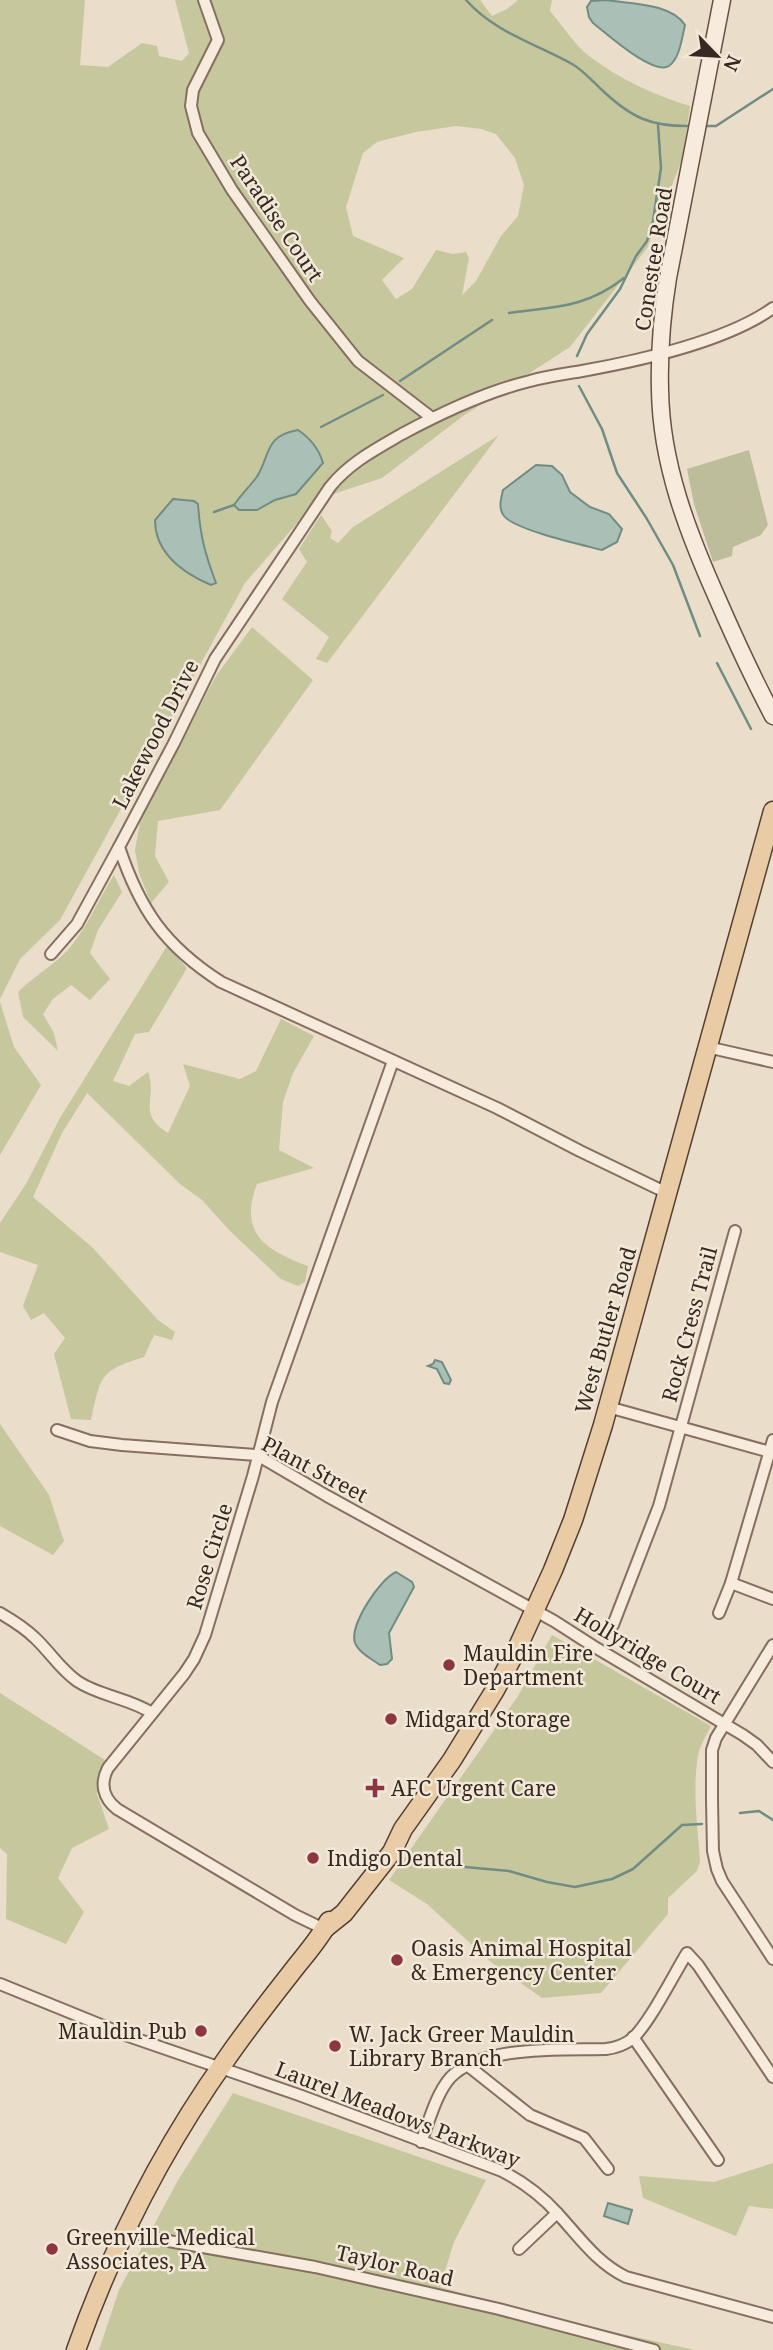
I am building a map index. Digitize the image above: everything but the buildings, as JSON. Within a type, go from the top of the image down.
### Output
[{"type":"main road","name":"Conestee Road","points":[[722,0],[664,303],[659,391],[671,473],[681,509],[733,635],[773,716]]},
{"type":"main road","name":"West Butler Road","points":[[76,2350],[127,2227],[168,2149],[219,2069],[324,1929],[344,1913],[392,1852],[403,1829],[474,1726],[516,1651],[553,1570],[608,1407],[773,811]]},
{"type":"street","name":"Paradise Court","points":[[204,0],[218,40],[193,90],[191,106],[198,133],[232,190],[310,301],[358,361],[432,418]]},
{"type":"street","name":"Lakewood Drive","points":[[51,954],[77,924],[174,744],[215,659],[342,472],[432,418],[488,393],[531,380],[603,367],[692,344],[737,328],[773,308]]},
{"type":"street","points":[[119,847],[136,894],[149,915],[202,970],[241,992],[498,1108],[667,1193]]},
{"type":"street","points":[[708,1047],[773,1062]]},
{"type":"street","name":"Rose Circle","points":[[324,1929],[112,1805],[104,1788],[106,1772],[184,1674],[201,1646],[246,1503],[272,1402],[393,1061]]},
{"type":"street","name":"Rock Cress Trail","points":[[613,1625],[659,1506],[735,1231]]},
{"type":"street","points":[[608,1407],[770,1452]]},
{"type":"street","name":"Plant Street","points":[[57,1430],[71,1436],[122,1445],[257,1455],[534,1609]]},
{"type":"street","points":[[719,1613],[732,1583],[773,1440]]},
{"type":"street","points":[[732,1583],[773,1599]]},
{"type":"street","name":"Hollyridge Court","points":[[534,1609],[724,1723],[757,1745],[773,1762]]},
{"type":"street","points":[[0,1612],[37,1639],[64,1671],[79,1683],[137,1704],[152,1713]]},
{"type":"street","points":[[773,1645],[724,1723],[712,1750],[713,1851],[717,1868],[722,1881],[773,1959]]},
{"type":"street","points":[[421,2142],[446,2083],[467,2065],[492,2055],[613,2048],[634,2037],[687,1953],[698,1965],[773,2077]]},
{"type":"street","name":"Laurel Meadows Parkway","points":[[2,1989],[477,2161],[512,2176],[541,2197],[598,2259],[626,2277],[773,2317]]},
{"type":"street","points":[[634,2037],[718,2160]]},
{"type":"street","points":[[467,2065],[530,2115],[584,2138],[608,2168]]},
{"type":"street","points":[[520,2249],[557,2213]]},
{"type":"street","name":"Taylor Road","points":[[127,2227],[146,2237],[315,2267],[486,2306],[654,2350]]},
{"type":"green space","points":[[0,0],[85,0],[80,65],[108,67],[142,43],[157,46],[159,56],[182,61],[189,53],[175,0],[480,0],[492,16],[518,0],[552,0],[550,11],[589,56],[637,86],[690,106],[683,157],[647,248],[570,347],[463,416],[382,478],[318,499],[245,583],[60,920],[20,959],[0,999]],"holes":[[[456,126],[496,134],[515,158],[524,185],[518,216],[501,236],[476,281],[462,295],[469,258],[466,252],[453,254],[436,250],[412,289],[396,299],[382,280],[404,258],[353,236],[346,207],[363,153],[377,142],[416,132]]]},
{"type":"green space","points":[[499,435],[327,663],[316,659],[329,637],[282,599],[307,562],[299,549],[321,515],[332,531],[330,538],[338,543],[353,527]]},
{"type":"green space","points":[[749,450],[768,525],[761,535],[733,547],[732,556],[713,562],[694,504],[687,469]]},
{"type":"green space","points":[[252,627],[313,680],[220,810],[158,821],[155,856],[169,882],[151,903],[139,873],[135,850],[141,817],[216,676]]},
{"type":"green space","points":[[114,875],[122,892],[98,930],[90,953],[110,979],[90,1000],[71,985],[53,999],[43,1014],[54,1033],[58,1051],[23,1017],[18,992],[68,950]]},
{"type":"green space","points":[[167,946],[187,968],[149,1032],[135,1034],[113,1081],[129,1086],[148,1072],[150,1112],[158,1126],[168,1133],[190,1086],[183,1064],[240,1079],[256,1071],[281,1019],[314,1036],[293,1073],[283,1102],[279,1150],[314,1168],[257,1184],[251,1216],[254,1228],[268,1246],[308,1266],[305,1282],[298,1286],[281,1279],[230,1231],[202,1200],[180,1184],[87,1093],[62,1133],[33,1197],[92,1247],[158,1320],[175,1332],[172,1340],[154,1335],[144,1357],[110,1371],[104,1377],[91,1420],[71,1419],[54,1354],[65,1338],[44,1313],[31,1320],[23,1306],[38,1265],[0,1252],[0,1223],[26,1184],[60,1118]]},
{"type":"green space","points":[[0,1002],[14,1047],[41,1085],[0,1155]]},
{"type":"green space","points":[[0,1424],[49,1495],[64,1541],[53,1555],[0,1526]]},
{"type":"green space","points":[[552,1635],[711,1726],[700,1748],[696,1769],[700,1862],[697,1871],[668,1898],[668,1914],[601,1993],[542,1998],[491,1962],[427,1904],[389,1880],[518,1696]]},
{"type":"green space","points":[[0,1693],[105,1760],[97,1794],[109,1829],[72,1848],[58,1878],[84,1912],[66,1944],[6,1919],[7,1854],[0,1848]]},
{"type":"green space","points":[[233,2093],[486,2180],[454,2242],[440,2287],[545,2317],[695,2350],[99,2350],[119,2290],[177,2182]]},
{"type":"green space","points":[[773,2163],[773,2209],[749,2206],[736,2236],[643,2198],[639,2176],[714,2182]]},
{"type":"shaded area","points":[[607,0],[660,8],[679,18],[685,25],[676,58],[669,66],[652,65],[641,59],[593,23],[587,7],[591,1]]},
{"type":"shaded area","points":[[298,430],[314,444],[323,463],[296,494],[275,500],[257,510],[239,510],[234,505],[261,470],[273,442]]},
{"type":"shaded area","points":[[536,465],[552,466],[562,475],[570,492],[590,507],[609,514],[622,529],[617,542],[602,550],[535,532],[504,516],[501,507],[503,490]]},
{"type":"shaded area","points":[[173,499],[194,501],[198,504],[204,544],[216,583],[211,585],[190,574],[165,552],[156,532],[155,520]]},
{"type":"shaded area","points":[[435,1360],[442,1362],[451,1380],[449,1384],[444,1383],[437,1369],[428,1366]]},
{"type":"shaded area","points":[[396,1572],[412,1582],[414,1587],[389,1633],[392,1659],[387,1664],[380,1665],[359,1650],[354,1635],[367,1603],[389,1576]]},
{"type":"shaded area","points":[[608,2203],[632,2210],[628,2224],[604,2216]]},
{"type":"waterway","points":[[466,0],[502,29],[576,66],[632,114],[665,125],[693,126]]},
{"type":"waterway","points":[[703,126],[716,126],[773,89]]},
{"type":"waterway","points":[[577,356],[587,334],[620,289],[636,256],[647,241],[653,221],[661,168],[658,125]]},
{"type":"waterway","points":[[509,313],[583,301],[624,278]]},
{"type":"waterway","points":[[400,381],[492,320]]},
{"type":"waterway","points":[[579,386],[602,429],[617,473],[673,565],[700,636]]},
{"type":"waterway","points":[[321,427],[383,395]]},
{"type":"waterway","points":[[214,512],[234,505]]},
{"type":"waterway","points":[[717,663],[751,729]]},
{"type":"waterway","points":[[740,1813],[759,1811],[773,1820]]},
{"type":"waterway","points":[[443,1865],[509,1871],[575,1887],[612,1879],[633,1869],[682,1825],[702,1824]]},
{"type":"place","name":"Mauldin Fire Department","points":[[449,1665]]},
{"type":"place","name":"Midgard Storage","points":[[391,1719]]},
{"type":"place","name":"AFC Urgent Care","points":[[375,1788]]},
{"type":"place","name":"Indigo Dental","points":[[313,1858]]},
{"type":"place","name":"Oasis Animal Hospital & Emergency Center","points":[[397,1960]]},
{"type":"place","name":"Mauldin Pub","points":[[201,2031]]},
{"type":"place","name":"W. Jack Greer Mauldin Library Branch","points":[[335,2046]]},
{"type":"place","name":"Greenville Medical Associates, PA","points":[[52,2249]]}]
